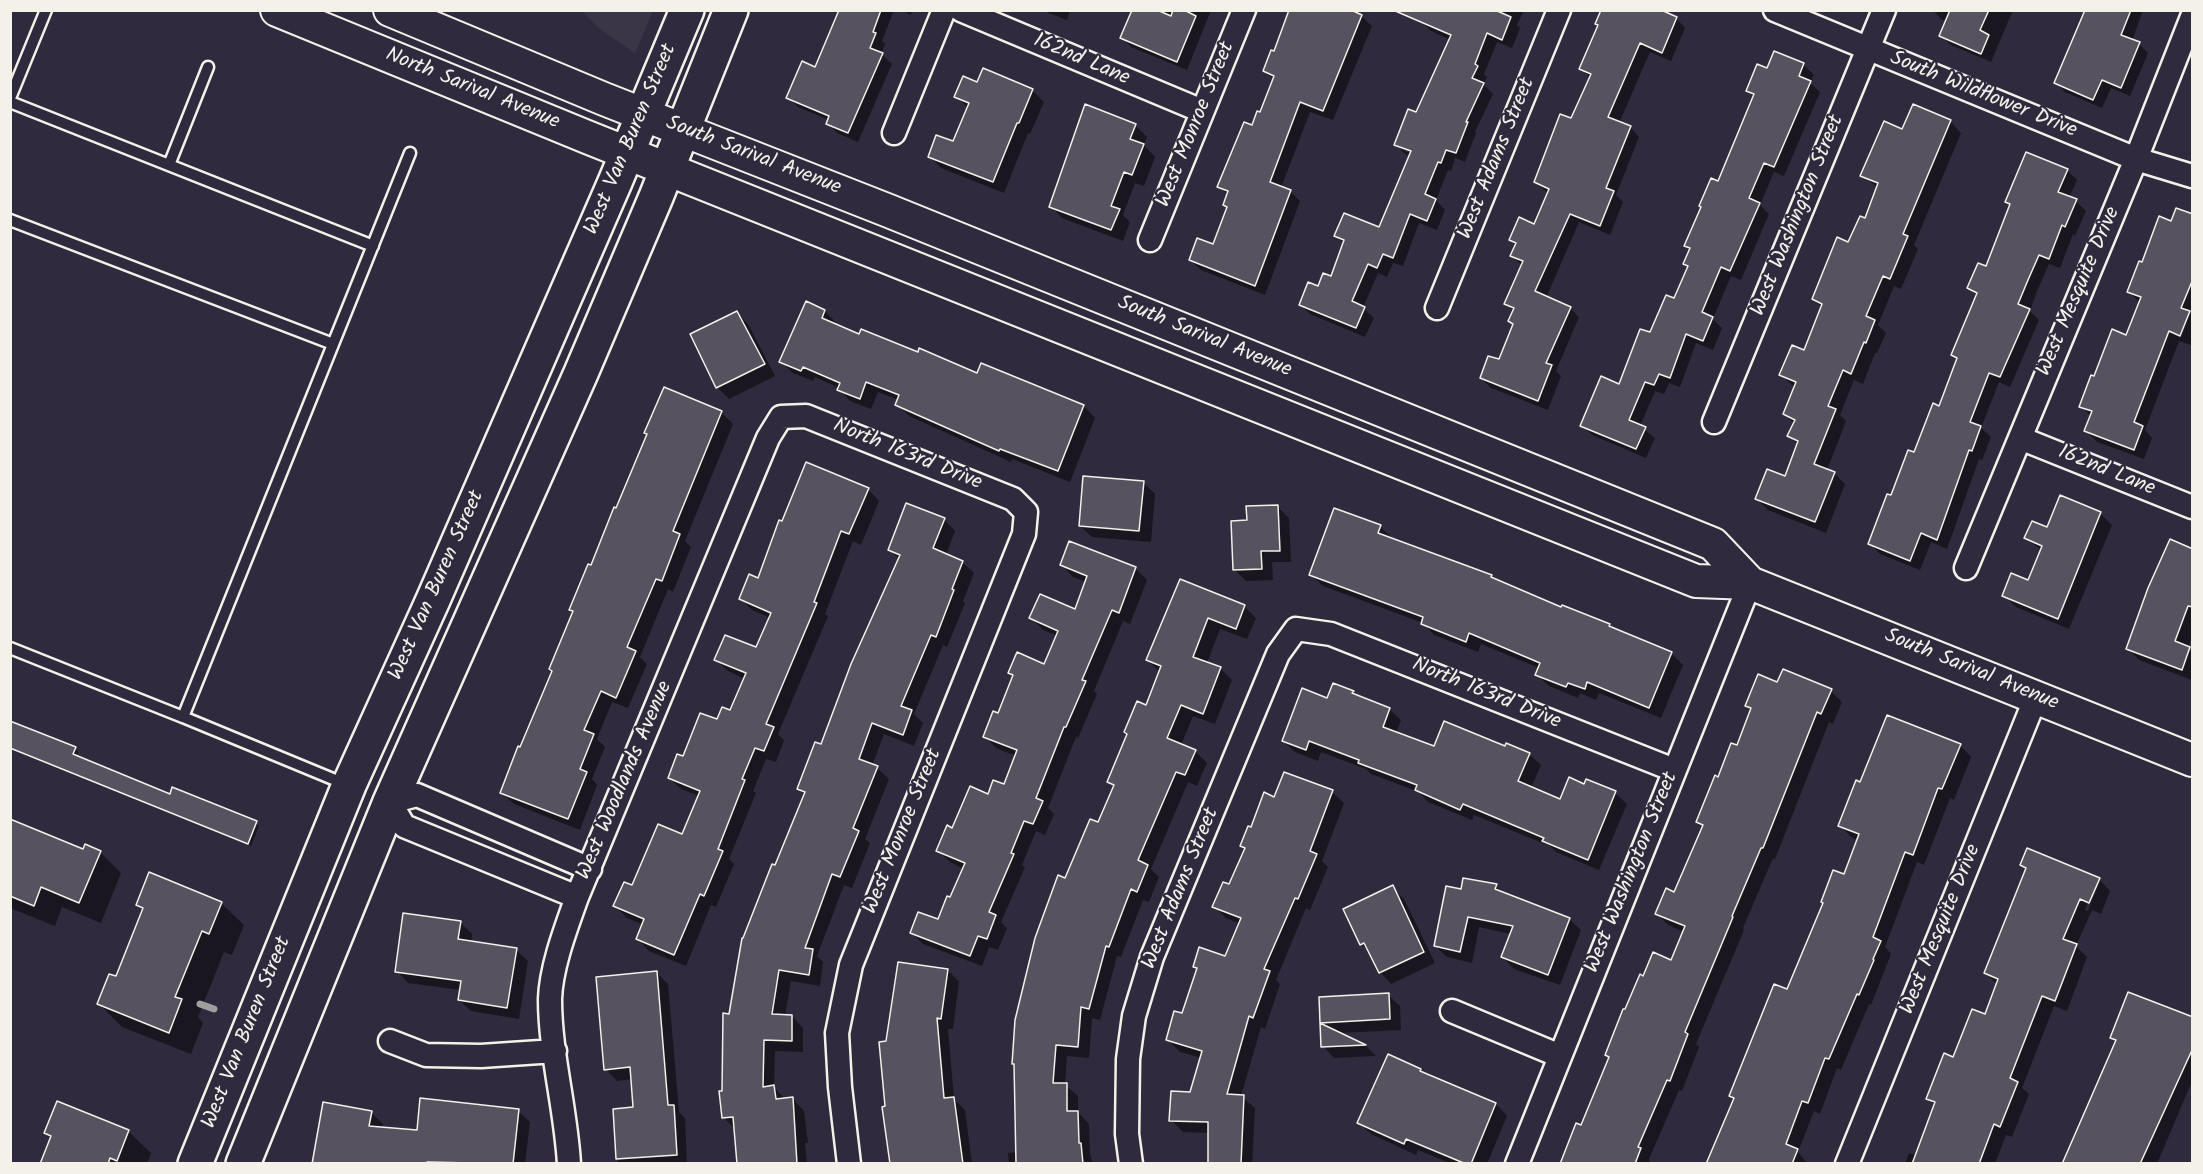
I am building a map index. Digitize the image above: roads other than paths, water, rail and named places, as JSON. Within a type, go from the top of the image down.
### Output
[{"type":"main road","name":"North Sarival Avenue","points":[[277,10],[667,168]]},
{"type":"main road","name":"North Sarival Avenue","points":[[390,10],[644,115]]},
{"type":"main road","name":"West Van Buren Street","points":[[195,1164],[349,785],[433,600],[628,153],[687,10]]},
{"type":"main road","name":"West Van Buren Street","points":[[243,1164],[390,802],[580,373],[667,168],[730,10]]},
{"type":"main road","name":"South Sarival Avenue","points":[[644,115],[900,215],[1713,544],[1750,583]]},
{"type":"main road","name":"South Sarival Avenue","points":[[667,168],[1696,581],[1750,583],[2193,760]]},
{"type":"main road","points":[[349,785],[390,802]]},
{"type":"street","points":[[894,133],[944,10]]},
{"type":"street","name":"162nd Lane","points":[[961,10],[1202,111]]},
{"type":"street","name":"West Monroe Street","points":[[1150,240],[1244,10]]},
{"type":"street","name":"West Adams Street","points":[[1437,308],[1559,10]]},
{"type":"street","name":"South Wildflower Drive","points":[[1775,10],[2136,159],[2193,176]]},
{"type":"street","name":"West Washington Street","points":[[1714,422],[1884,10]]},
{"type":"street","name":"West Mesquite Drive","points":[[1966,568],[2193,16]]},
{"type":"street","name":"North 163rd Drive","points":[[781,417],[806,416],[1012,499],[1026,512]]},
{"type":"street","name":"West Woodlands Avenue","points":[[569,1164],[550,998],[560,947],[577,897],[768,438],[781,417]]},
{"type":"street","name":"162nd Lane","points":[[2020,438],[2193,507]]},
{"type":"street","name":"West Monroe Street","points":[[849,1164],[840,1087],[837,1033],[851,965],[1024,534],[1026,512]]},
{"type":"street","name":"West Washington Street","points":[[1516,1164],[1750,583]]},
{"type":"street","name":"West Adams Street","points":[[1131,1164],[1127,1134],[1128,1059],[1134,1016],[1152,957],[1278,654],[1296,629]]},
{"type":"street","name":"North 163rd Drive","points":[[1296,629],[1331,634],[1674,770]]},
{"type":"street","name":"West Mesquite Drive","points":[[1847,1164],[2036,697]]},
{"type":"street","points":[[577,897],[404,826],[390,802],[417,795],[590,869]]},
{"type":"street","points":[[1452,1011],[1560,1056]]},
{"type":"street","points":[[390,1041],[426,1055],[481,1056],[555,1051]]},
{"type":"lane","points":[[46,10],[10,100],[373,246]]},
{"type":"lane","points":[[170,165],[208,66]]},
{"type":"lane","points":[[183,717],[410,153]]},
{"type":"lane","points":[[10,220],[333,344]]},
{"type":"lane","points":[[10,648],[349,785]]},
{"type":"waterway","points":[[200,1004],[214,1009]]}]
